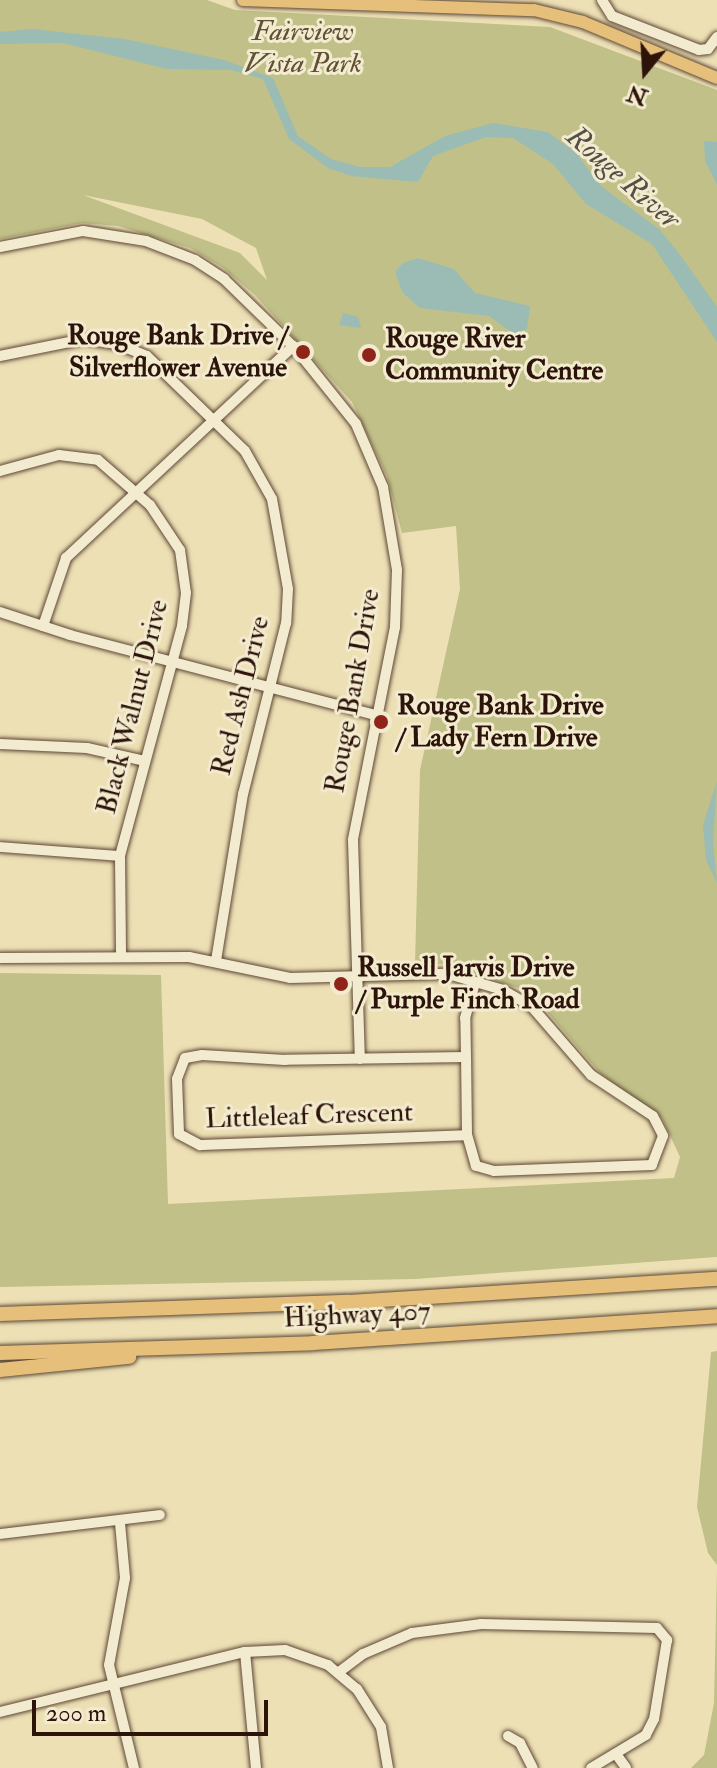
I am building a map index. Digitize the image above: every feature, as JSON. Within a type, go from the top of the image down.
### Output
[{"type":"highway","name":"Highway 407","points":[[0,1314],[349,1302],[717,1279]]},
{"type":"highway","name":"Highway 407","points":[[0,1353],[157,1351],[717,1316]]},
{"type":"highway","points":[[0,1370],[111,1362],[157,1351]]},
{"type":"main road","points":[[243,0],[534,10],[583,22],[717,78]]},
{"type":"street","points":[[602,0],[612,16],[699,50],[708,49],[717,37]]},
{"type":"street","name":"Rouge Bank Drive","points":[[0,247],[83,231],[164,246],[224,279],[293,346],[356,424],[389,512],[397,546],[397,599],[353,840],[360,1059]]},
{"type":"street","name":"Red Ash Drive","points":[[0,356],[71,340],[117,344],[166,369],[255,466],[282,534],[286,623],[237,820],[216,960]]},
{"type":"street","points":[[43,626],[66,558],[293,346]]},
{"type":"street","name":"Black Walnut Drive","points":[[0,471],[59,455],[86,456],[110,465],[158,515],[180,550],[186,593],[172,662],[120,856],[121,957]]},
{"type":"street","points":[[0,612],[172,662],[272,685],[376,715]]},
{"type":"street","points":[[0,744],[87,748],[145,761]]},
{"type":"street","points":[[0,847],[120,856]]},
{"type":"street","points":[[0,958],[216,960],[290,978],[448,974],[503,990],[532,1007],[573,1061],[653,1116],[663,1136],[652,1165],[494,1171],[473,1162],[467,1135],[465,1018],[475,982]]},
{"type":"street","name":"Littleleaf Crescent","points":[[466,1057],[185,1058],[177,1079],[179,1134],[200,1145],[467,1135]]},
{"type":"street","points":[[0,1534],[120,1523],[160,1515]]},
{"type":"street","points":[[120,1523],[125,1578],[109,1651],[113,1683],[134,1768]]},
{"type":"street","points":[[339,1672],[386,1642],[427,1630],[481,1624],[657,1628],[667,1640],[654,1719],[646,1735],[591,1768]]},
{"type":"street","points":[[0,1712],[245,1652],[285,1650],[339,1672],[357,1689],[381,1727],[388,1768]]},
{"type":"street","points":[[245,1652],[256,1768]]},
{"type":"street","points":[[508,1736],[520,1743],[533,1768]]},
{"type":"street","points":[[616,1754],[626,1768]]},
{"type":"green space","name":"Fairview Vista Park","points":[[0,0],[207,0],[235,10],[550,27],[717,90],[717,1257],[415,1279],[0,1287],[0,973],[161,975],[168,1204],[674,1178],[680,1157],[662,1118],[601,1074],[530,992],[445,964],[415,964],[420,770],[460,589],[456,526],[402,533],[387,476],[352,402],[255,295],[222,267],[190,248],[118,226],[82,223],[0,239]],"holes":[[[83,195],[202,219],[256,248],[267,280],[240,253]]]},
{"type":"green space","points":[[717,1351],[717,1565],[708,1553],[697,1507],[711,1352]]},
{"type":"green space","points":[[717,1569],[717,1768],[691,1768],[704,1755],[714,1703]]},
{"type":"water","points":[[32,29],[125,39],[224,60],[273,78],[298,136],[331,159],[360,167],[390,167],[445,136],[493,123],[548,132],[576,153],[602,187],[659,229],[678,252],[717,307],[717,342],[652,244],[586,204],[553,164],[513,138],[486,137],[433,156],[418,182],[351,176],[328,168],[289,139],[263,79],[231,70],[167,69],[63,43],[0,44],[0,32]]},
{"type":"water","points":[[704,141],[717,142],[717,185],[705,161]]},
{"type":"water","points":[[418,258],[454,269],[475,293],[530,306],[527,329],[514,334],[489,316],[420,308],[403,293],[395,272],[403,263]]},
{"type":"water","points":[[343,313],[358,317],[361,328],[339,325]]},
{"type":"water","points":[[717,781],[713,842],[717,883],[706,860],[703,825]]},
{"type":"place","name":"Rouge Bank Drive / Silverflower Avenue","points":[[303,352]]},
{"type":"place","name":"Rouge River Community Centre","points":[[369,355]]},
{"type":"place","name":"Rouge Bank Drive / Lady Fern Drive","points":[[381,722]]},
{"type":"place","name":"Russell Jarvis Drive / Purple Finch Road","points":[[341,984]]},
{"type":"water label","name":"Rouge River","points":[[623,178]]}]
